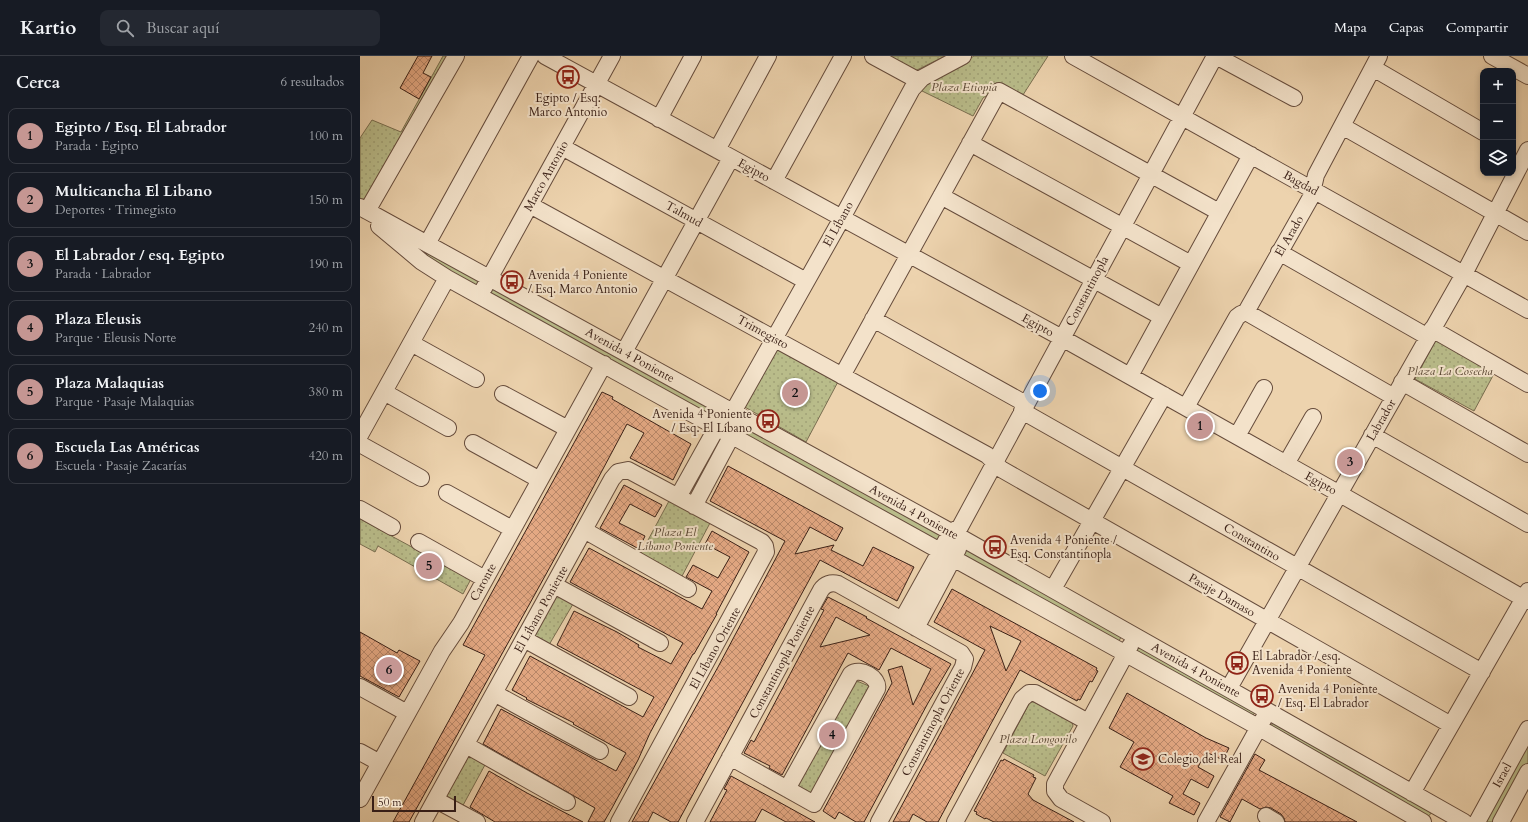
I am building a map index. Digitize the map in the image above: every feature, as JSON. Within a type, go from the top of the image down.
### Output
[{"type":"street","points":[[362,210],[456,56]]},
{"type":"street","points":[[427,244],[531,56]]},
{"type":"street","name":"Egipto","points":[[545,56],[1062,338],[1526,597]]},
{"type":"street","name":"Marco Antonio","points":[[480,296],[612,56]]},
{"type":"street","points":[[659,119],[693,56]]},
{"type":"street","points":[[717,150],[768,56]]},
{"type":"street","points":[[774,181],[843,56]]},
{"type":"street","points":[[873,56],[919,81]]},
{"type":"street","name":"El Líbano","points":[[678,497],[717,427],[733,412],[842,218],[912,89],[919,81],[963,56]]},
{"type":"street","name":"Bagdad","points":[[1073,56],[1528,310]]},
{"type":"street","points":[[1216,56],[1294,98]]},
{"type":"street","name":"Constantinopla","points":[[909,624],[994,462],[1150,174],[1216,56]]},
{"type":"street","points":[[1492,56],[1528,76]]},
{"type":"street","points":[[1376,62],[1480,130]]},
{"type":"street","name":"El Arado","points":[[1186,408],[1237,317],[1246,312],[1311,197],[1316,175],[1376,62]]},
{"type":"street","points":[[842,376],[999,91],[1219,212]]},
{"type":"street","points":[[1342,126],[1528,232]]},
{"type":"street","points":[[970,144],[1191,264]]},
{"type":"street","name":"Talmud","points":[[562,147],[806,281]]},
{"type":"street","name":"Labrador","points":[[1229,688],[1464,274],[1523,153]]},
{"type":"street","points":[[1130,376],[1251,155]]},
{"type":"street","points":[[624,352],[731,158]]},
{"type":"street","points":[[941,196],[1162,317]]},
{"type":"street","name":"Trimegisto","points":[[530,205],[987,455],[994,462]]},
{"type":"street","name":"Avenida 4 Poniente","points":[[362,210],[490,278],[733,412],[958,532],[1053,589],[1412,793],[1453,820]]},
{"type":"street","name":"Avenida 4 Poniente","points":[[362,210],[422,262],[447,278],[947,554],[1423,822]]},
{"type":"street","points":[[1279,252],[1528,384]]},
{"type":"street","points":[[360,435],[447,278]]},
{"type":"street","points":[[1246,312],[1394,397]]},
{"type":"street","name":"Constantino","points":[[873,319],[1122,468],[1482,672]]},
{"type":"street","points":[[411,343],[476,379]]},
{"type":"street","name":"Caronte","points":[[360,799],[442,651],[485,579],[604,364]]},
{"type":"street","points":[[1402,382],[1528,454]]},
{"type":"street","points":[[1237,436],[1264,388]]},
{"type":"street","points":[[384,392],[448,428]]},
{"type":"street","points":[[503,394],[568,429]]},
{"type":"street","points":[[1053,589],[1164,395]]},
{"type":"street","name":"El Líbano","points":[[694,506],[732,435],[733,412]]},
{"type":"street","points":[[1286,464],[1314,417]]},
{"type":"street","points":[[1372,435],[1528,524]]},
{"type":"street","points":[[473,443],[540,480]]},
{"type":"street","points":[[360,444],[421,478]]},
{"type":"street","name":"Pasaje Damaso","points":[[994,462],[1001,470],[1451,725]]},
{"type":"street","name":"El Líbano Poniente","points":[[423,822],[616,474],[622,470],[631,471],[694,506]]},
{"type":"street","points":[[447,492],[512,529]]},
{"type":"street","name":"El Líbano Oriente","points":[[620,822],[766,552],[765,546],[762,542],[694,506]]},
{"type":"street","points":[[360,509],[392,527]]},
{"type":"street","points":[[584,530],[688,589]]},
{"type":"street","points":[[419,542],[485,579]]},
{"type":"street","name":"Constantinopla Poniente","points":[[695,822],[825,585],[831,583],[838,584],[909,624]]},
{"type":"street","points":[[554,585],[660,642]]},
{"type":"street","points":[[1412,793],[1526,597]]},
{"type":"street","name":"Constantinopla Oriente","points":[[879,822],[965,663],[965,659],[961,652],[909,624]]},
{"type":"street","points":[[1102,822],[1061,799],[1055,791],[1056,780],[1136,636]]},
{"type":"street","points":[[524,639],[629,697]]},
{"type":"street","points":[[730,757],[787,789],[814,804],[877,690],[878,686],[876,681],[861,672],[856,671],[851,674],[787,789]]},
{"type":"street","points":[[360,687],[407,713]]},
{"type":"street","points":[[962,820],[1022,699],[1026,694],[1032,692],[1038,694],[1088,722]]},
{"type":"street","points":[[494,693],[600,751]]},
{"type":"street","points":[[1206,822],[1268,710]]},
{"type":"street","name":"Israel","points":[[1477,822],[1528,729]]},
{"type":"street","points":[[466,745],[567,802]]},
{"type":"street","points":[[360,752],[380,763]]},
{"type":"street","name":"Israel","points":[[1500,822],[1528,772]]},
{"type":"street","points":[[436,800],[477,822]]},
{"type":"green space","points":[[443,56],[450,56],[366,207],[360,203],[360,138],[372,120],[401,132]]},
{"type":"green space","points":[[887,56],[945,56],[915,71]]},
{"type":"green space","name":"Plaza Etiopia","points":[[974,56],[1048,56],[1021,98],[998,88],[983,98],[973,116],[918,89]]},
{"type":"green space","points":[[407,241],[480,280],[477,286],[428,261]]},
{"type":"green space","points":[[489,286],[719,410],[713,420],[485,294]]},
{"type":"green space","name":"Plaza La Cosecha","points":[[1437,338],[1496,370],[1474,411],[1415,379]]},
{"type":"green space","points":[[778,345],[840,378],[806,442],[743,406]]},
{"type":"green space","points":[[736,420],[941,535],[935,542],[736,430]]},
{"type":"green space","name":"Plaza El Líbano Poniente","points":[[669,501],[710,523],[681,578],[640,555]]},
{"type":"green space","points":[[360,519],[471,579],[463,594],[378,546],[375,552],[360,544]]},
{"type":"green space","points":[[963,545],[1123,634],[1117,644],[957,554]]},
{"type":"green space","points":[[557,595],[573,604],[546,650],[531,641]]},
{"type":"green space","points":[[1137,646],[1255,712],[1250,721],[1133,655]]},
{"type":"green space","points":[[852,679],[869,686],[811,796],[793,785]]},
{"type":"green space","name":"Plaza Longovilo","points":[[1030,702],[1034,702],[1072,722],[1073,726],[1045,776],[1003,753]]},
{"type":"green space","points":[[1274,721],[1433,811],[1426,819],[1269,729]]},
{"type":"green space","points":[[1528,738],[1528,764],[1496,822],[1482,822]]},
{"type":"green space","points":[[467,752],[486,763],[461,809],[441,799]]},
{"type":"building","points":[[418,56],[432,56],[423,73],[431,77],[419,99],[400,88]]},
{"type":"building","points":[[602,392],[613,397],[612,399],[691,444],[673,480],[630,458],[644,433],[627,424],[571,529],[409,822],[393,822],[485,655],[463,645]]},
{"type":"building","points":[[728,466],[843,528],[836,541],[810,527],[795,554],[834,545],[831,550],[863,566],[873,547],[914,567],[897,601],[820,560],[678,822],[671,822],[653,812],[648,822],[632,822],[718,667],[785,541],[710,501]]},
{"type":"building","points":[[624,485],[662,505],[655,517],[630,504],[619,523],[645,536],[639,549],[600,528]]},
{"type":"building","points":[[712,531],[749,552],[717,614],[693,654],[650,733],[638,760],[604,822],[588,822],[595,808],[483,744],[501,709],[616,771],[626,753],[512,690],[530,656],[643,717],[654,697],[557,645],[574,611],[617,632],[639,645],[638,647],[671,664],[683,643],[570,582],[589,548],[702,609],[712,591],[686,577],[693,565],[718,578],[730,557],[705,544]]},
{"type":"building","points":[[952,589],[1097,668],[1096,670],[1098,671],[1092,682],[1090,681],[1080,700],[1078,699],[1077,701],[1020,670],[938,822],[927,822],[913,814],[909,822],[893,822],[985,650],[934,622]],"holes":[[[990,626],[1021,641],[1006,671]]]},
{"type":"building","points":[[828,597],[951,664],[928,703],[864,822],[856,822],[839,812],[835,819],[823,811],[892,683],[888,670],[902,666],[913,705],[931,669],[891,648],[879,670],[848,653],[782,775],[769,768],[770,766],[744,753],[751,740],[754,742],[824,610],[821,609]],"holes":[[[836,617],[870,635],[820,647]]]},
{"type":"building","points":[[360,632],[397,653],[399,650],[420,661],[399,697],[360,676]]},
{"type":"building","points":[[1127,693],[1206,738],[1229,748],[1223,760],[1206,752],[1198,767],[1214,776],[1208,788],[1191,779],[1183,794],[1200,803],[1194,815],[1169,803],[1173,796],[1120,767],[1134,742],[1109,728]]},
{"type":"building","points":[[1255,754],[1265,760],[1259,770],[1357,822],[1285,822],[1281,814],[1271,808],[1266,807],[1260,809],[1242,799],[1230,822],[1220,817]]},
{"type":"building","points":[[1004,759],[1034,775],[1033,777],[1036,778],[1028,794],[1033,800],[1074,822],[994,822],[976,814],[977,812],[974,811],[1001,760],[1003,761]]},
{"type":"building","points":[[489,771],[527,793],[583,822],[495,822],[470,807]]},
{"type":"building","points":[[731,776],[815,822],[786,822],[762,809],[755,822],[710,822],[727,790],[724,789]]},
{"type":"place","name":"Egipto / Esq. Marco Antonio","points":[[568,77]]},
{"type":"place","name":"Avenida 4 Poniente / Esq. Marco Antonio","points":[[512,282]]},
{"type":"place","name":"Multicancha El Libano","points":[[795,393]]},
{"type":"place","name":"Avenida 4 Poniente / Esq. El Líbano","points":[[768,421]]},
{"type":"place","name":"Egipto / Esq. El Labrador","points":[[1200,426]]},
{"type":"place","name":"El Labrador / esq. Egipto","points":[[1350,462]]},
{"type":"place","name":"Avenida 4 Poniente / Esq. Constantinopla","points":[[995,547]]},
{"type":"place","name":"Plaza Malaquias","points":[[429,566]]},
{"type":"place","name":"El Labrador / esq. Avenida 4 Poniente","points":[[1237,663]]},
{"type":"place","name":"Escuela Las Américas","points":[[389,670]]},
{"type":"place","name":"Avenida 4 Poniente / Esq. El Labrador","points":[[1262,696]]},
{"type":"place","name":"Plaza Eleusis","points":[[832,735]]},
{"type":"place","name":"Colegio del Real","points":[[1143,759]]}]
